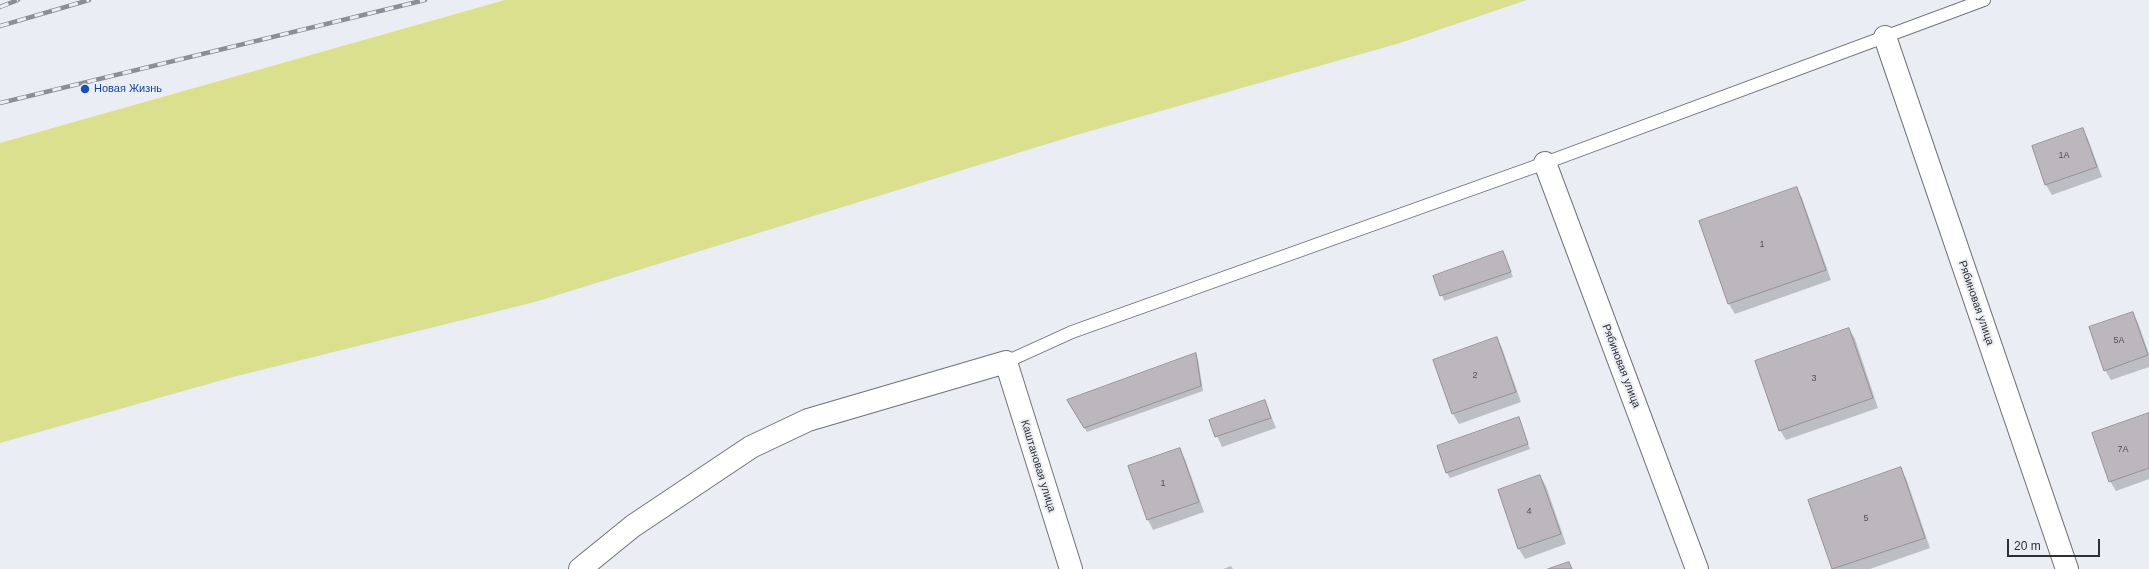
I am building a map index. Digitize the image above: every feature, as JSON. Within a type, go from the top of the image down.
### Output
[{"type":"street","name":"Рябиновая улица","points":[[1885,37],[2067,569]]},
{"type":"street","name":"Рябиновая улица","points":[[1545,163],[1697,569]]},
{"type":"street","points":[[580,569],[633,526],[751,448],[808,420],[1006,362]]},
{"type":"street","name":"Каштановая улица","points":[[1006,362],[1071,569]]},
{"type":"lane","points":[[1006,362],[1072,332],[1545,163],[1984,0]]},
{"type":"green space","points":[[505,0],[1527,0],[1400,43],[1073,136],[535,302],[233,377],[0,443],[0,143]]},
{"type":"building","points":[[2083,128],[2097,167],[2045,185],[2032,146]]},
{"type":"building","points":[[1797,187],[1826,270],[1728,304],[1699,221]]},
{"type":"building","points":[[1503,251],[1511,272],[1440,296],[1433,276]]},
{"type":"building","points":[[2133,312],[2148,355],[2104,371],[2089,327]]},
{"type":"building","points":[[1849,328],[1873,398],[1779,431],[1755,361]]},
{"type":"building","points":[[1497,337],[1516,392],[1452,414],[1433,360]]},
{"type":"building","points":[[1196,353],[1201,386],[1084,428],[1067,400]]},
{"type":"building","points":[[1265,400],[1271,418],[1215,437],[1209,420]]},
{"type":"building","points":[[2149,413],[2149,468],[2109,482],[2092,433]]},
{"type":"building","points":[[1519,417],[1528,444],[1446,473],[1437,446]]},
{"type":"building","points":[[1180,448],[1199,502],[1147,520],[1128,466]]},
{"type":"building","points":[[1901,467],[1925,538],[1832,569],[1808,500]]},
{"type":"building","points":[[1540,475],[1561,534],[1518,549],[1498,490]]},
{"type":"building","points":[[1569,562],[1572,569],[1548,569]]},
{"type":"railway","points":[[0,7],[18,0]]},
{"type":"railway","points":[[0,26],[89,0]]},
{"type":"railway","points":[[0,103],[425,0]]},
{"type":"place","name":"Новая Жизнь","points":[[85,89]]}]
